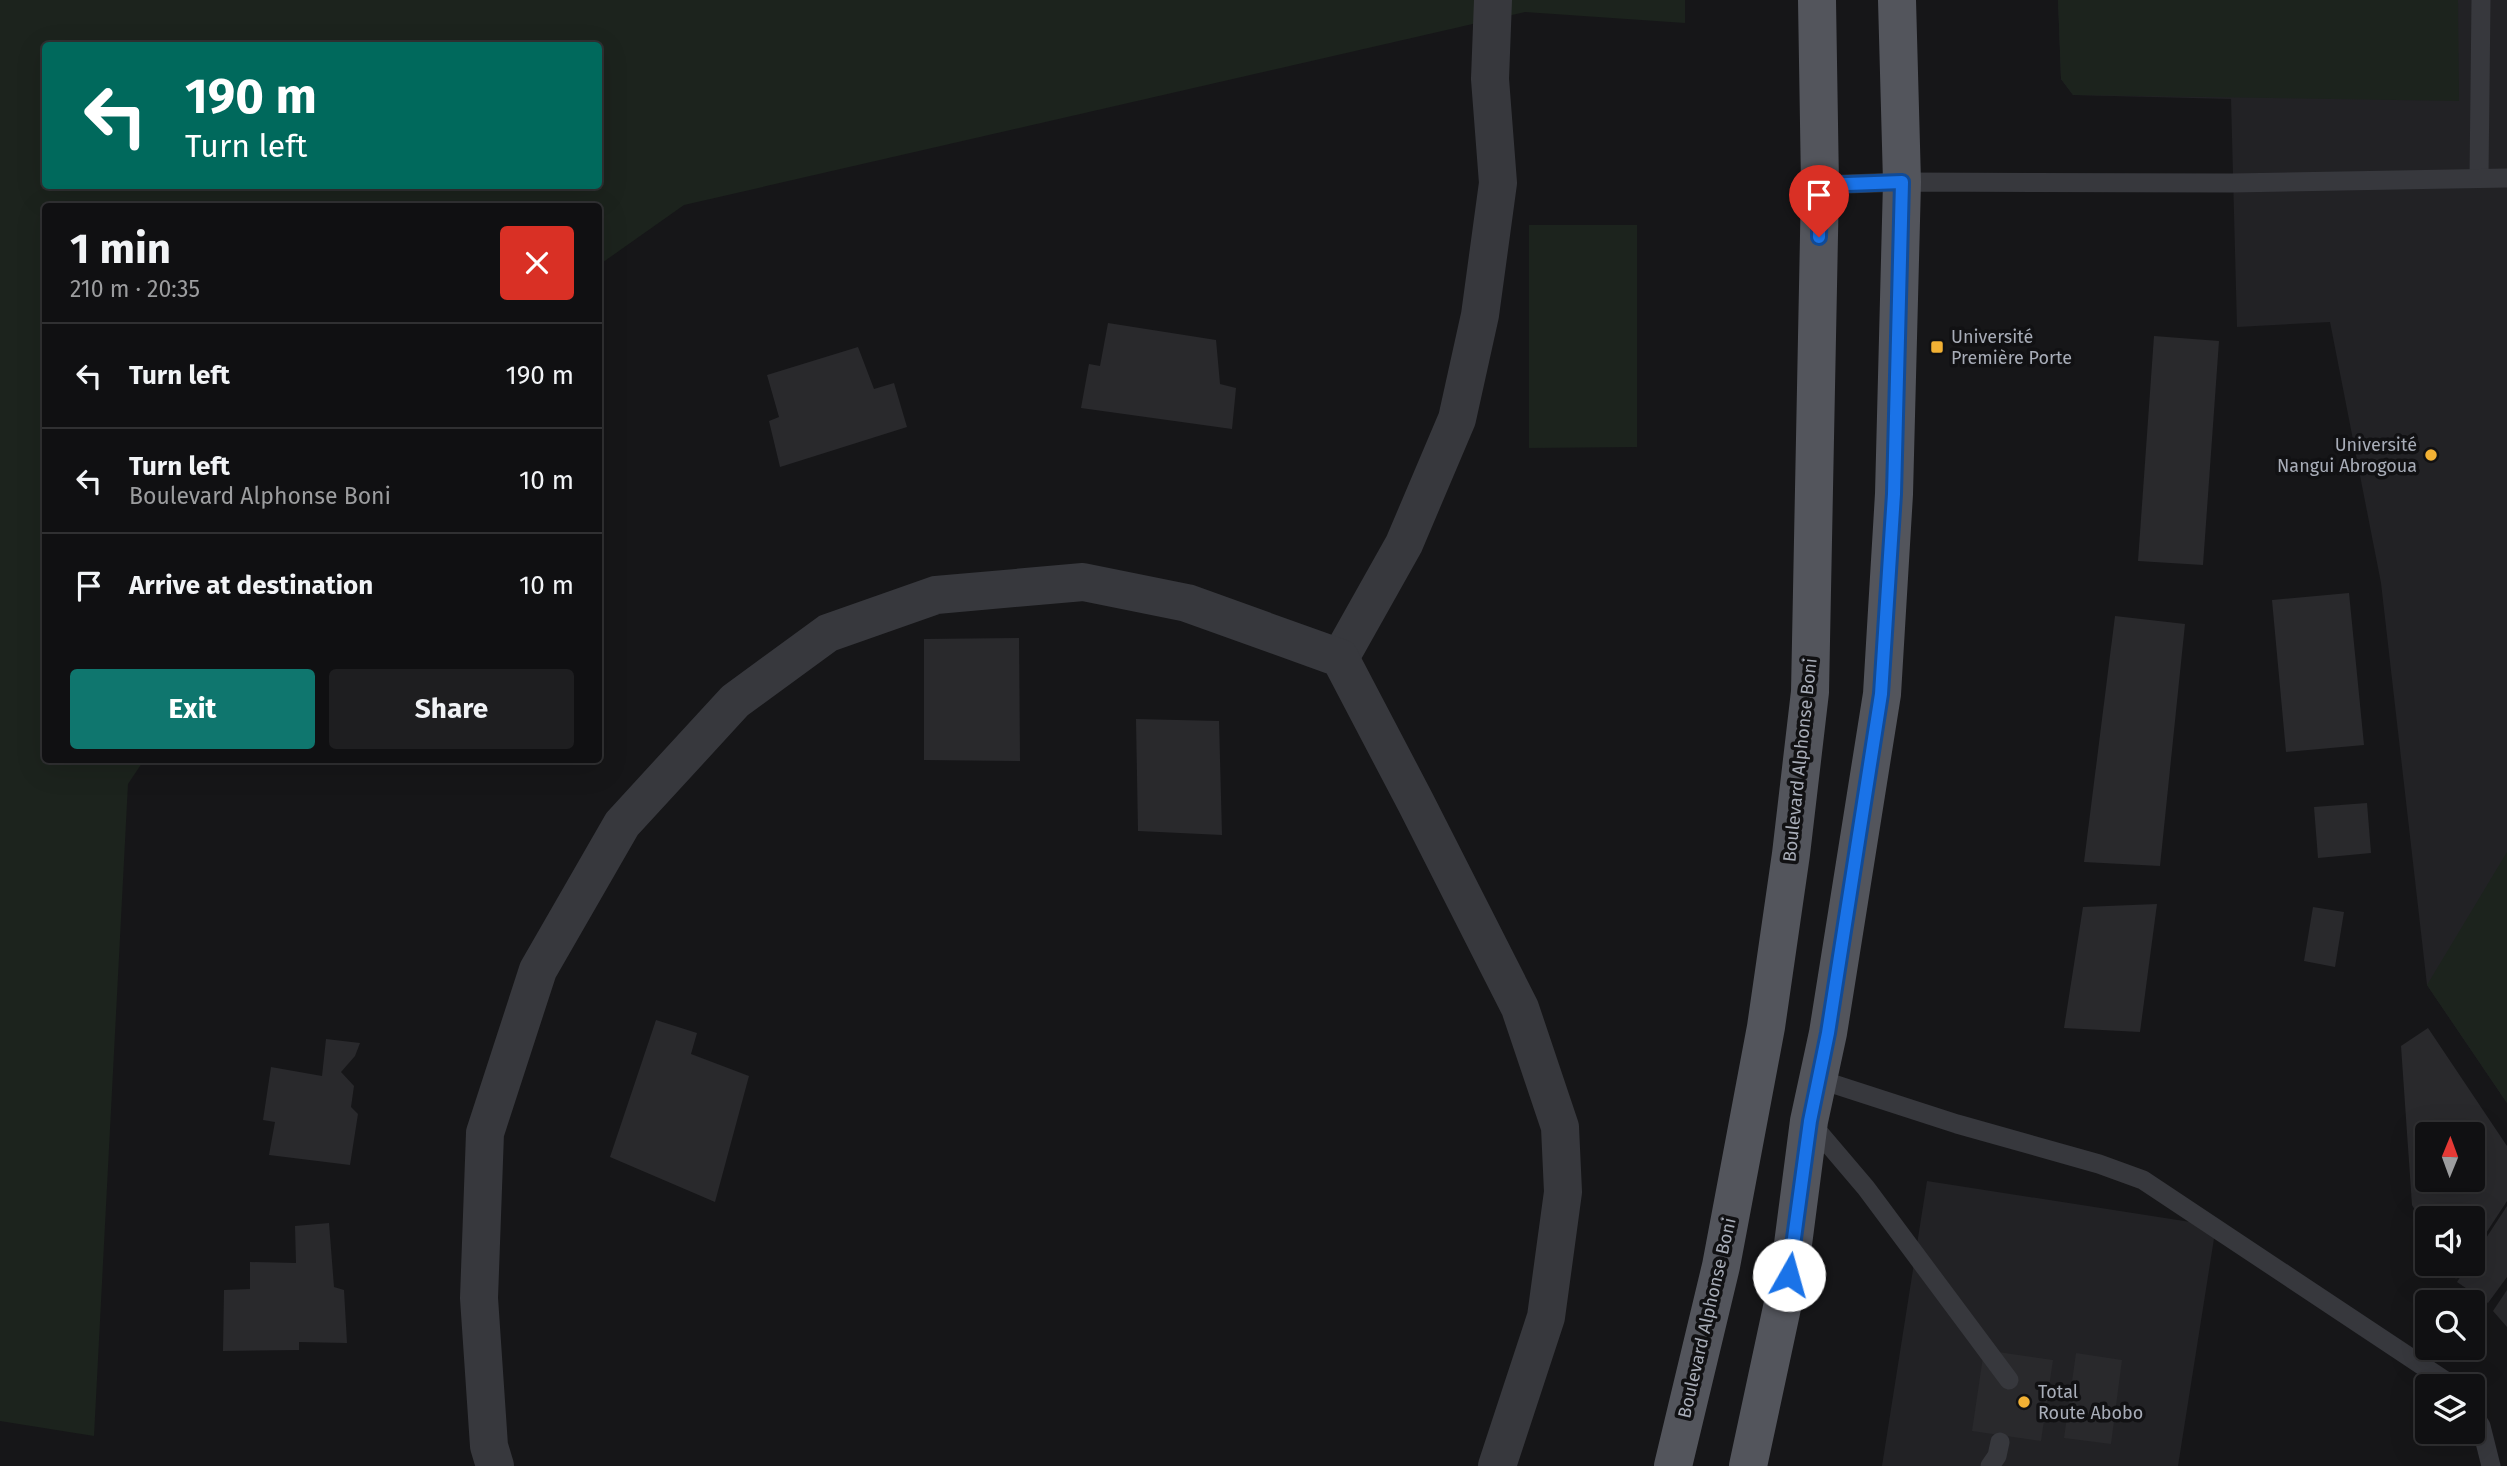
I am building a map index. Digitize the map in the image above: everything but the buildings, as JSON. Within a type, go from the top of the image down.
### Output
[{"type":"main road","name":"Boulevard Alphonse Boni","points":[[1673,1466],[1721,1266],[1766,1027],[1791,854],[1810,692],[1820,185],[1817,0]]},
{"type":"main road","points":[[1748,1466],[1789,1275],[1810,1121],[1828,1033],[1881,694],[1894,494],[1902,182],[1897,0]]},
{"type":"street","points":[[1340,658],[1404,544],[1457,419],[1480,315],[1498,183],[1490,79],[1493,0]]},
{"type":"street","points":[[495,1466],[489,1446],[479,1298],[485,1133],[538,970],[622,824],[735,701],[828,633],[936,595],[1083,582],[1186,603],[1340,658],[1520,1008],[1560,1127],[1563,1192],[1546,1317],[1497,1466]]},
{"type":"lane","points":[[2479,177],[2481,0]]},
{"type":"lane","points":[[1820,185],[1902,182],[2232,183],[2507,178]]},
{"type":"lane","points":[[1818,1079],[1957,1124],[2099,1164],[2143,1180],[2435,1374]]},
{"type":"lane","points":[[1810,1121],[1866,1188],[2009,1380]]},
{"type":"lane","points":[[1990,1466],[1997,1456],[2000,1442]]},
{"type":"lane","points":[[2485,1442],[2491,1466]]},
{"type":"shaded area","points":[[0,0],[1685,0],[1685,23],[1525,12],[684,205],[602,263],[602,203],[42,203],[42,763],[142,763],[128,784],[94,1436],[0,1421]]},
{"type":"shaded area","name":"Université Nangui Abrogoua","points":[[2058,0],[2507,0],[2507,1103],[2427,985],[2381,583],[2330,322],[2237,327],[2231,99],[2073,95],[2061,79]]},
{"type":"shaded area","points":[[2058,0],[2458,0],[2459,101],[2073,95],[2061,79]]},
{"type":"shaded area","points":[[1529,225],[1637,225],[1637,447],[1529,448]]},
{"type":"shaded area","points":[[2507,852],[2507,1103],[2427,985]]},
{"type":"shaded area","points":[[1927,1181],[2216,1226],[2178,1466],[1882,1466]]},
{"type":"place","name":"Université Première Porte","points":[[1937,347]]},
{"type":"place","name":"Université Nangui Abrogoua","points":[[2431,455]]},
{"type":"place","name":"Total Route Abobo","points":[[2024,1402]]},
{"type":"route","points":[[1789,1275],[1810,1121],[1828,1033],[1881,694],[1894,494],[1902,182],[1820,185],[1819,237]]}]
